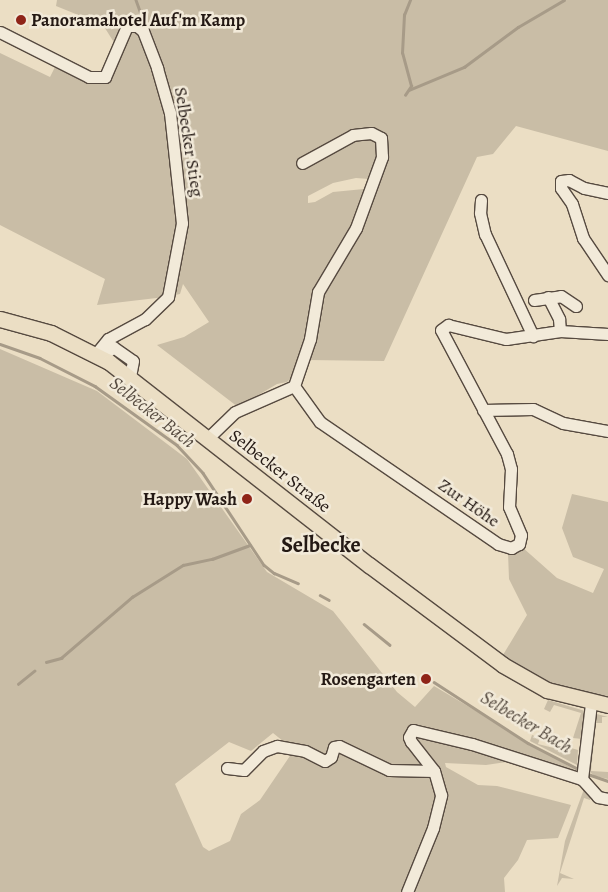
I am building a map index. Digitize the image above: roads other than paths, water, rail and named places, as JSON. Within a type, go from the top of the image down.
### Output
[{"type":"main road","name":"Selbecker Straße","points":[[0,319],[51,333],[104,353],[208,438],[503,665],[547,690],[591,703],[608,705]]},
{"type":"street","name":"Selbecker Stieg","points":[[0,32],[89,77],[105,77],[127,26],[136,26],[143,32],[157,68],[170,113],[182,208],[182,223],[168,297],[145,319],[108,339],[104,353]]},
{"type":"street","points":[[208,438],[235,412],[294,386],[310,339],[318,292],[356,228],[382,157],[381,138],[371,133],[353,134],[302,163]]},
{"type":"street","points":[[608,193],[584,188],[569,180],[561,181],[561,188],[572,204],[583,238],[608,275]]},
{"type":"street","points":[[481,200],[480,213],[485,234],[533,336]]},
{"type":"street","points":[[534,300],[561,296],[576,306]]},
{"type":"street","points":[[548,297],[559,319],[560,332]]},
{"type":"street","name":"Zur Höhe","points":[[294,386],[320,422],[498,544],[511,548],[519,544],[521,535],[509,507],[511,470],[507,454],[442,333],[444,326],[448,325],[506,339],[560,332],[608,334]]},
{"type":"street","points":[[104,353],[133,361],[130,376]]},
{"type":"street","points":[[484,410],[533,409],[564,423],[608,431]]},
{"type":"street","points":[[591,703],[582,773],[598,797],[608,799]]},
{"type":"street","points":[[407,892],[438,813],[440,795],[434,771],[411,742],[409,737],[413,730],[582,773]]},
{"type":"street","points":[[227,768],[244,770],[263,751],[278,746],[305,750],[325,762],[331,757],[334,747],[339,746],[362,760],[389,770],[434,771]]},
{"type":"waterway","points":[[136,0],[145,25]]},
{"type":"waterway","points":[[405,95],[411,86],[402,53],[404,15],[410,0]]},
{"type":"waterway","points":[[409,90],[464,67],[518,27],[564,0]]},
{"type":"waterway","name":"Selbecker Bach","points":[[0,344],[40,358],[95,386],[177,445],[203,473],[264,565],[274,573],[298,583]]},
{"type":"waterway","points":[[46,662],[61,658],[132,597],[183,565],[212,559],[250,545]]},
{"type":"waterway","name":"Selbecker Bach","points":[[320,595],[329,600]]},
{"type":"waterway","name":"Selbecker Bach","points":[[364,624],[390,645]]},
{"type":"waterway","points":[[18,684],[34,671]]},
{"type":"waterway","name":"Selbecker Bach","points":[[434,682],[528,743],[580,770]]},
{"type":"waterway","name":"Selbecker Bach","points":[[585,773],[608,781]]},
{"type":"place","name":"Panoramahotel Auf'm Kamp","points":[[21,20]]},
{"type":"place","name":"Happy Wash","points":[[247,499]]},
{"type":"place","name":"Rosengarten","points":[[426,679]]},
{"type":"district","name":"Selbecke","points":[[321,546]]}]
